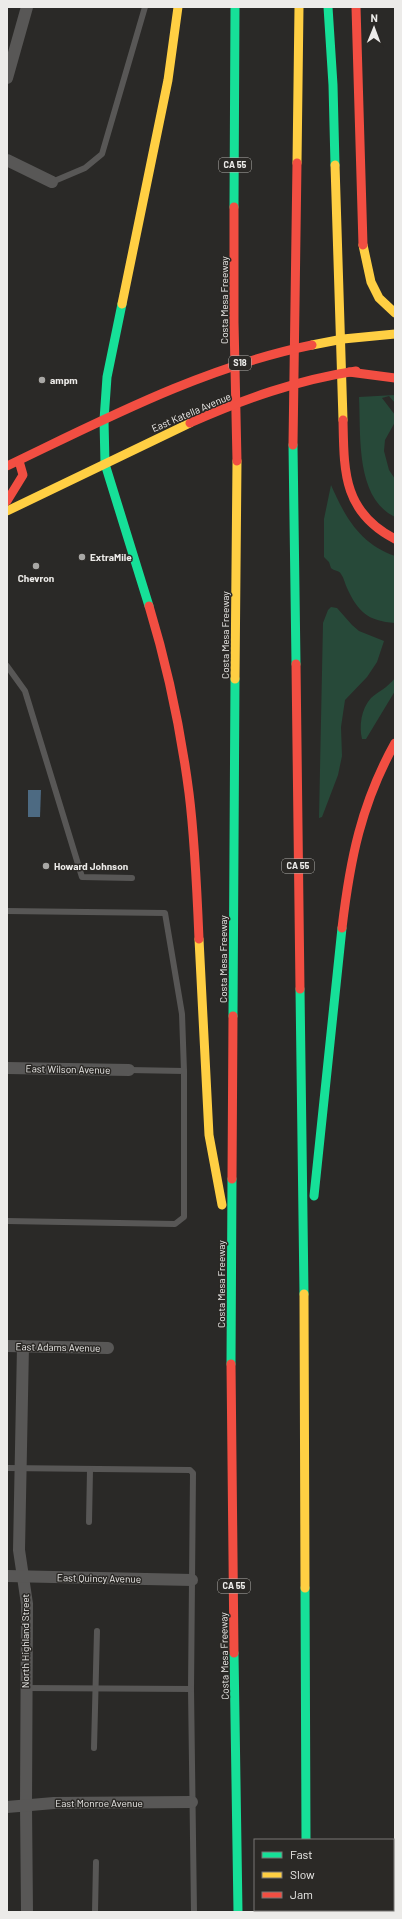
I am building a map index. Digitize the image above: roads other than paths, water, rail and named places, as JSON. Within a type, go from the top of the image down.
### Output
[{"type":"main road","points":[[178,7],[166,87],[107,377],[104,420],[104,464],[159,640],[179,735],[189,793],[197,887],[209,1135],[232,1260]]},
{"type":"main road","name":"Costa Mesa Freeway","points":[[235,7],[234,322],[237,452],[232,1471],[238,1912]]},
{"type":"main road","name":"CA 55","points":[[300,7],[293,434],[304,1298],[306,1839]]},
{"type":"main road","points":[[328,7],[334,92],[343,442],[346,477],[353,501],[376,528],[395,539]]},
{"type":"main road","points":[[356,7],[363,243],[371,282],[380,298],[395,313]]},
{"type":"main road","name":"S18","points":[[104,420],[197,378],[262,356],[327,341],[395,334]]},
{"type":"main road","name":"East Katella Avenue","points":[[7,511],[182,427],[253,398],[312,380],[349,372],[389,368]]},
{"type":"main road","points":[[349,372],[395,378]]},
{"type":"main road","points":[[7,466],[104,420]]},
{"type":"main road","points":[[7,501],[23,474],[19,461]]},
{"type":"main road","points":[[304,1298],[347,895],[359,828],[372,788],[395,743]]},
{"type":"street","points":[[7,78],[27,7]]},
{"type":"street","points":[[7,160],[52,182]]},
{"type":"street","name":"East Wilson Avenue","points":[[7,1068],[129,1070]]},
{"type":"street","name":"East Adams Avenue","points":[[7,1346],[108,1348]]},
{"type":"street","name":"North Highland Street","points":[[23,1346],[19,1550],[27,1604],[27,1912]]},
{"type":"street","name":"East Quincy Avenue","points":[[7,1576],[192,1580]]},
{"type":"street","name":"East Monroe Avenue","points":[[7,1807],[54,1803],[192,1802]]},
{"type":"lane","points":[[52,182],[85,168],[102,154],[145,7]]},
{"type":"lane","points":[[7,666],[24,691],[82,877],[132,878]]},
{"type":"lane","points":[[7,911],[165,913],[182,1014],[184,1071],[184,1217],[175,1224],[7,1221]]},
{"type":"lane","points":[[129,1070],[184,1071]]},
{"type":"lane","points":[[7,1468],[190,1470],[193,1473],[191,1689],[194,1912]]},
{"type":"lane","points":[[89,1522],[90,1470]]},
{"type":"lane","points":[[94,1748],[97,1630]]},
{"type":"lane","points":[[26,1688],[191,1689]]},
{"type":"lane","points":[[95,1912],[96,1862]]},
{"type":"water","points":[[28,790],[41,790],[40,817],[28,817]]},
{"type":"place","name":"ampm","points":[[42,380]]},
{"type":"place","name":"ExtraMile","points":[[82,557]]},
{"type":"place","name":"Chevron","points":[[36,566]]},
{"type":"place","name":"Howard Johnson","points":[[46,866]]}]
